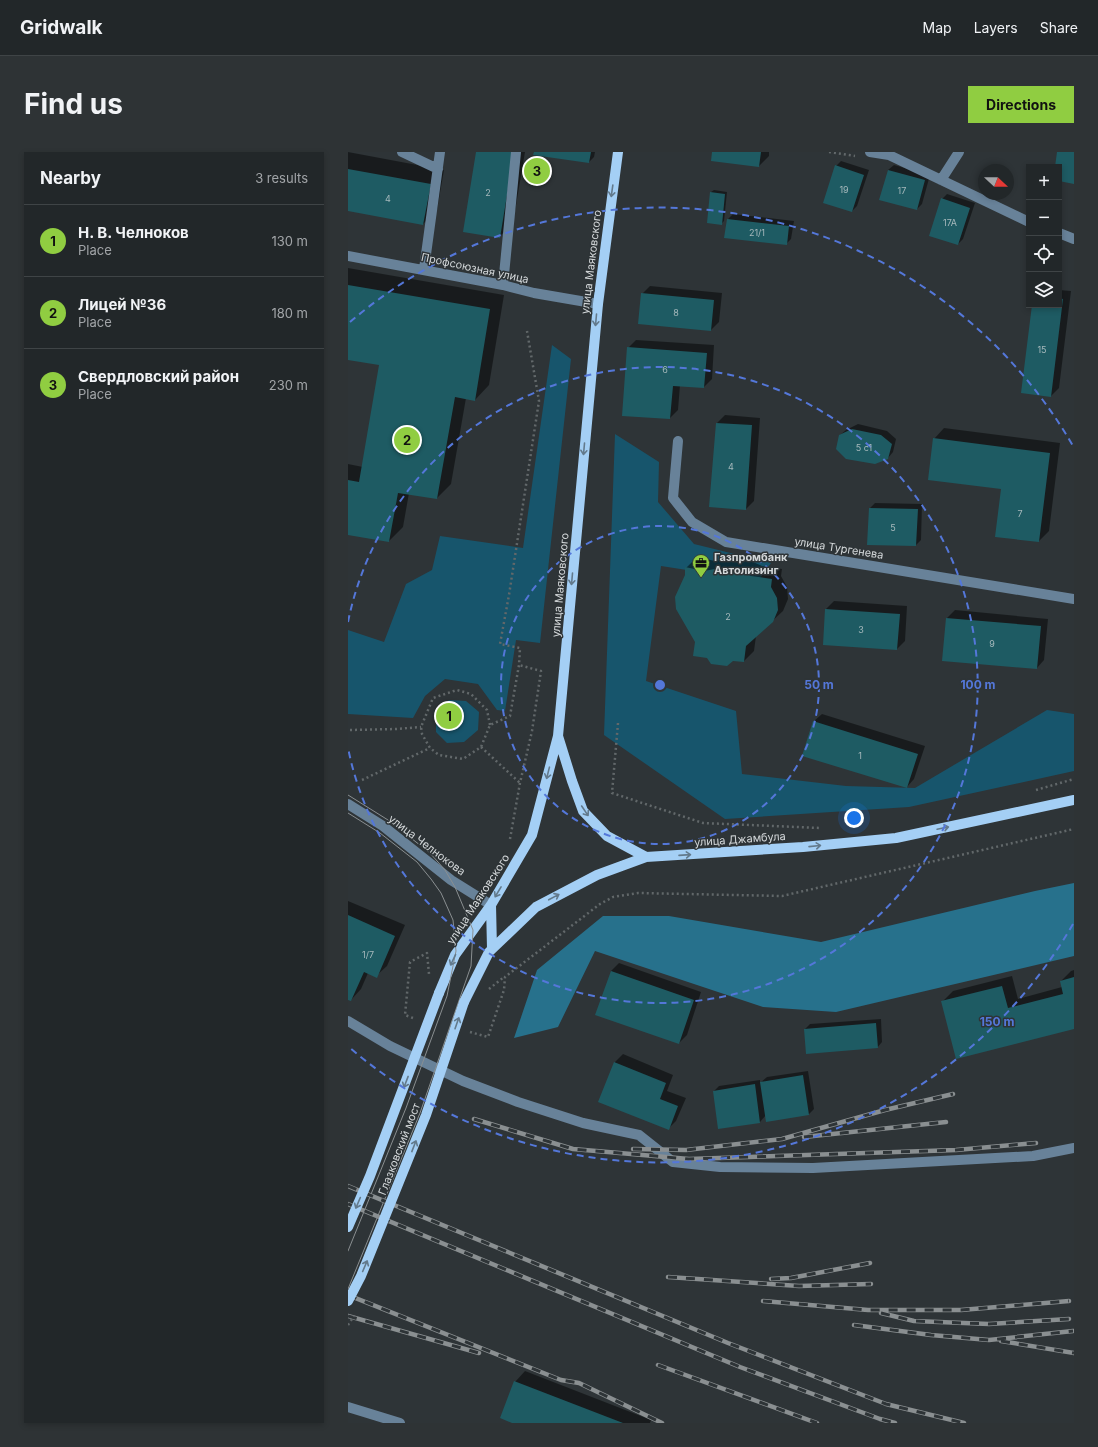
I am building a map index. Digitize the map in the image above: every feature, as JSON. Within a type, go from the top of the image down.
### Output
[{"type":"main road","name":"улица Маяковского","points":[[439,993],[455,955],[490,905],[532,836],[558,736],[598,304],[618,152]]},
{"type":"main road","points":[[558,736],[572,781],[584,811],[607,836],[646,857]]},
{"type":"main road","name":"улица Джамбула","points":[[464,1002],[489,952],[536,907],[597,875],[646,857],[803,847],[896,838],[1074,800]]},
{"type":"main road","points":[[490,905],[492,949]]},
{"type":"main road","name":"Глазковский мост","points":[[348,1227],[375,1162],[439,993]]},
{"type":"main road","name":"Глазковский мост","points":[[348,1301],[361,1276],[426,1115],[464,1002]]},
{"type":"street","points":[[402,152],[438,169]]},
{"type":"street","points":[[424,269],[440,152]]},
{"type":"street","points":[[503,285],[516,152]]},
{"type":"street","points":[[870,152],[889,155],[1026,221]]},
{"type":"street","points":[[941,180],[958,152]]},
{"type":"street","points":[[1062,234],[1074,239]]},
{"type":"street","name":"Профсоюзная улица","points":[[348,256],[424,269],[503,285],[534,293],[598,304]]},
{"type":"street","name":"улица Тургенева","points":[[678,441],[673,498],[692,522],[726,542],[1074,599]]},
{"type":"street","name":"улица Челнокова","points":[[348,804],[384,826],[451,880],[490,905]]},
{"type":"street","points":[[348,1021],[390,1046],[463,1081],[518,1102],[583,1123],[639,1135],[673,1162],[720,1167],[813,1168],[1033,1156],[1074,1148]]},
{"type":"street","points":[[348,1407],[400,1423]]},
{"type":"path","points":[[490,725],[510,716],[519,665],[520,648],[500,644],[539,401],[527,331]]},
{"type":"path","points":[[510,840],[520,783],[532,731],[541,671],[519,665]]},
{"type":"path","points":[[457,690],[471,694],[487,710],[490,725],[481,747],[463,759],[439,755],[430,748],[422,734],[421,727],[433,698],[457,690]]},
{"type":"path","points":[[618,723],[612,794],[703,823],[826,828]]},
{"type":"path","points":[[350,730],[421,727]]},
{"type":"path","points":[[481,747],[520,783]]},
{"type":"path","points":[[362,780],[430,748]]},
{"type":"path","points":[[1032,792],[1074,779]]},
{"type":"path","points":[[486,994],[490,987],[600,904],[613,897],[638,894],[782,896],[1074,829]]},
{"type":"path","points":[[405,1015],[410,962],[427,953]]},
{"type":"path","points":[[488,1037],[504,990],[505,977]]},
{"type":"shaded area","points":[[552,345],[571,359],[540,643],[516,640],[505,711],[497,710],[478,684],[445,679],[425,696],[413,718],[348,714],[348,630],[384,642],[406,584],[432,570],[440,536],[523,548]]},
{"type":"shaded area","points":[[615,434],[659,462],[658,502],[694,544],[771,563],[758,581],[661,566],[646,681],[736,711],[742,774],[846,786],[915,788],[1047,710],[1074,714],[1074,771],[909,807],[725,819],[604,735]]},
{"type":"shaded area","points":[[449,700],[466,701],[479,712],[478,730],[464,742],[447,743],[436,732],[436,713]]},
{"type":"shaded area","points":[[1074,883],[1074,956],[836,1012],[763,1007],[595,951],[558,1027],[514,1038],[537,970],[603,916],[669,916],[821,942]]},
{"type":"building","points":[[476,152],[514,152],[500,238],[463,232]]},
{"type":"building","points":[[534,152],[591,152],[589,163],[533,155]]},
{"type":"building","points":[[712,152],[761,152],[759,167],[711,161]]},
{"type":"building","points":[[1057,152],[1074,152],[1074,184],[1062,182],[1062,164],[1055,164]]},
{"type":"building","points":[[835,165],[864,175],[852,212],[823,203]]},
{"type":"building","points":[[348,169],[431,184],[423,225],[348,211]]},
{"type":"building","points":[[888,170],[925,180],[917,210],[879,200]]},
{"type":"building","points":[[710,192],[725,194],[722,225],[707,223]]},
{"type":"building","points":[[941,198],[970,208],[958,245],[929,236]]},
{"type":"building","points":[[727,219],[789,226],[787,245],[724,238]]},
{"type":"building","points":[[348,285],[490,309],[475,401],[455,397],[437,499],[398,493],[389,542],[348,535],[348,480],[359,482],[379,365],[348,360]]},
{"type":"building","points":[[641,293],[714,300],[711,331],[638,324]]},
{"type":"building","points":[[1032,308],[1062,308],[1051,397],[1021,393]]},
{"type":"building","points":[[627,347],[707,353],[704,388],[673,386],[670,419],[622,416]]},
{"type":"building","points":[[716,423],[752,425],[746,510],[709,507]]},
{"type":"building","points":[[852,429],[881,435],[892,444],[888,459],[875,464],[846,459],[836,449],[839,435]]},
{"type":"building","points":[[933,438],[1050,453],[1039,542],[995,537],[1001,489],[928,480]]},
{"type":"building","points":[[869,508],[918,509],[916,546],[867,545]]},
{"type":"building","points":[[685,567],[704,571],[720,568],[740,571],[751,576],[772,579],[771,587],[777,598],[778,610],[773,622],[746,646],[744,662],[733,661],[727,666],[711,664],[707,658],[693,656],[695,642],[676,609],[675,597],[685,575]]},
{"type":"building","points":[[825,609],[900,614],[897,650],[823,645]]},
{"type":"building","points":[[946,618],[1041,626],[1037,669],[942,661]]},
{"type":"building","points":[[813,721],[918,754],[907,788],[802,756]]},
{"type":"building","points":[[348,915],[395,936],[377,978],[364,972],[351,1001],[348,1000]]},
{"type":"building","points":[[611,971],[694,1000],[679,1044],[595,1015]]},
{"type":"building","points":[[1074,977],[1074,1029],[956,1059],[941,1001],[1002,986],[1008,1008],[1063,994],[1060,981]]},
{"type":"building","points":[[876,1023],[878,1048],[806,1054],[804,1029]]},
{"type":"building","points":[[614,1062],[666,1083],[660,1099],[678,1106],[669,1130],[598,1102]]},
{"type":"building","points":[[803,1075],[809,1115],[766,1122],[760,1082]]},
{"type":"building","points":[[755,1084],[760,1123],[718,1129],[713,1091]]},
{"type":"building","points":[[514,1381],[623,1423],[512,1423],[500,1418]]},
{"type":"tram line","points":[[348,795],[388,820],[430,853],[445,870],[455,887],[473,930],[471,966],[420,1113],[348,1289]]},
{"type":"tram line","points":[[348,813],[380,833],[417,862],[431,879],[441,893],[453,920],[456,951],[447,996],[406,1108],[348,1251]]},
{"type":"railway","points":[[633,1149],[686,1150],[782,1139],[885,1110],[953,1094]]},
{"type":"railway","points":[[474,1119],[573,1149],[689,1159],[956,1150],[1036,1143]]},
{"type":"railway","points":[[804,1137],[946,1122]]},
{"type":"railway","points":[[348,1186],[728,1343],[886,1404],[964,1423]]},
{"type":"railway","points":[[348,1204],[740,1367],[880,1419],[895,1423]]},
{"type":"railway","points":[[771,1279],[791,1278],[870,1263]]},
{"type":"railway","points":[[668,1277],[799,1286],[871,1284]]},
{"type":"railway","points":[[348,1295],[561,1380],[579,1383],[662,1423]]},
{"type":"railway","points":[[763,1301],[868,1310],[961,1310],[1069,1301]]},
{"type":"railway","points":[[881,1313],[914,1321],[989,1324],[1069,1319]]},
{"type":"railway","points":[[348,1316],[479,1353]]},
{"type":"railway","points":[[854,1325],[931,1335],[989,1340],[1073,1331]]},
{"type":"railway","points":[[1001,1341],[1074,1353]]},
{"type":"railway","points":[[658,1365],[817,1423]]},
{"type":"place","name":"Свердловский район","points":[[537,171]]},
{"type":"place","name":"Лицей №36","points":[[407,440]]},
{"type":"place","name":"Газпромбанк Автолизинг","points":[[701,578]]},
{"type":"place","name":"Н. В. Челноков","points":[[449,716]]}]
